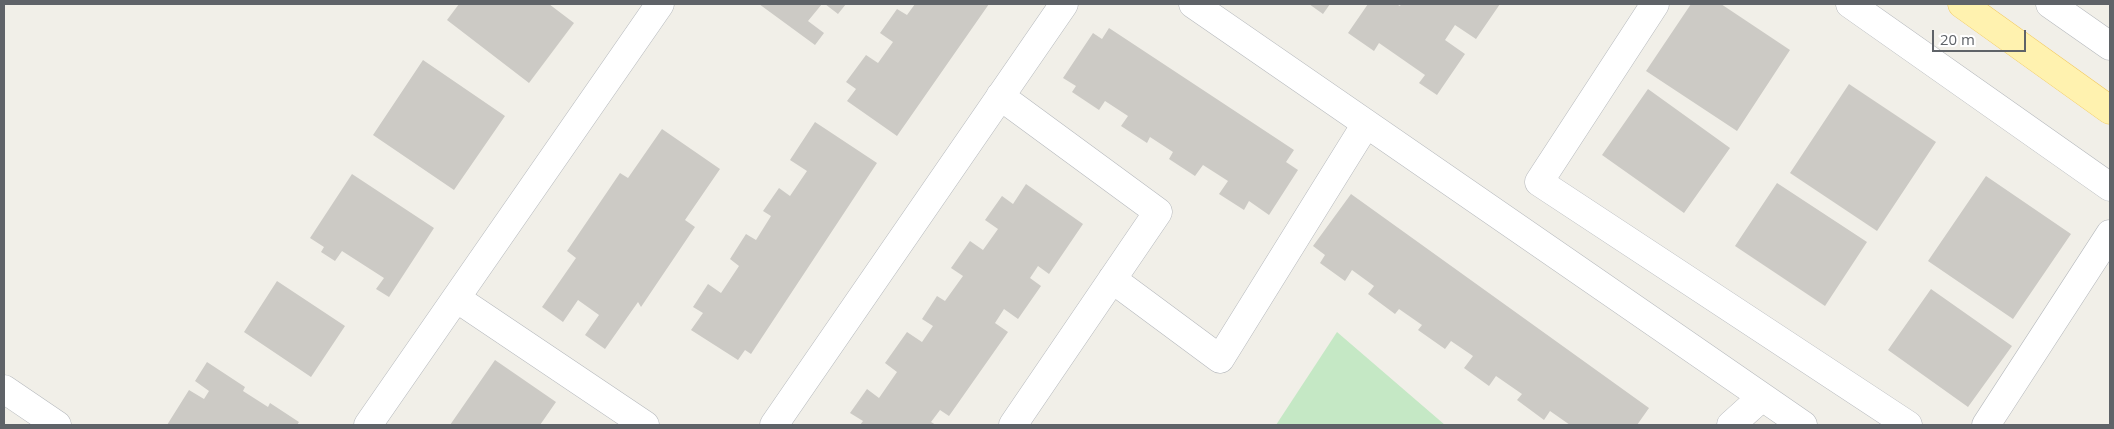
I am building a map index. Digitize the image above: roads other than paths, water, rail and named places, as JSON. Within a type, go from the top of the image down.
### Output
[{"type":"main road","points":[[1962,4],[2110,110]]},
{"type":"street","points":[[368,425],[660,4]]},
{"type":"street","points":[[774,425],[1064,4]]},
{"type":"street","points":[[1193,4],[1803,425]]},
{"type":"street","points":[[1655,4],[1539,182],[1908,425]]},
{"type":"street","points":[[1850,4],[2110,186]]},
{"type":"street","points":[[2050,4],[2110,46]]},
{"type":"street","points":[[1000,96],[1158,212],[1013,425]]},
{"type":"street","points":[[1112,279],[1220,359],[1366,124]]},
{"type":"street","points":[[1986,425],[2110,234]]},
{"type":"street","points":[[456,298],[646,425]]},
{"type":"street","points":[[4,389],[57,425]]},
{"type":"street","points":[[1731,425],[1762,397]]}]
